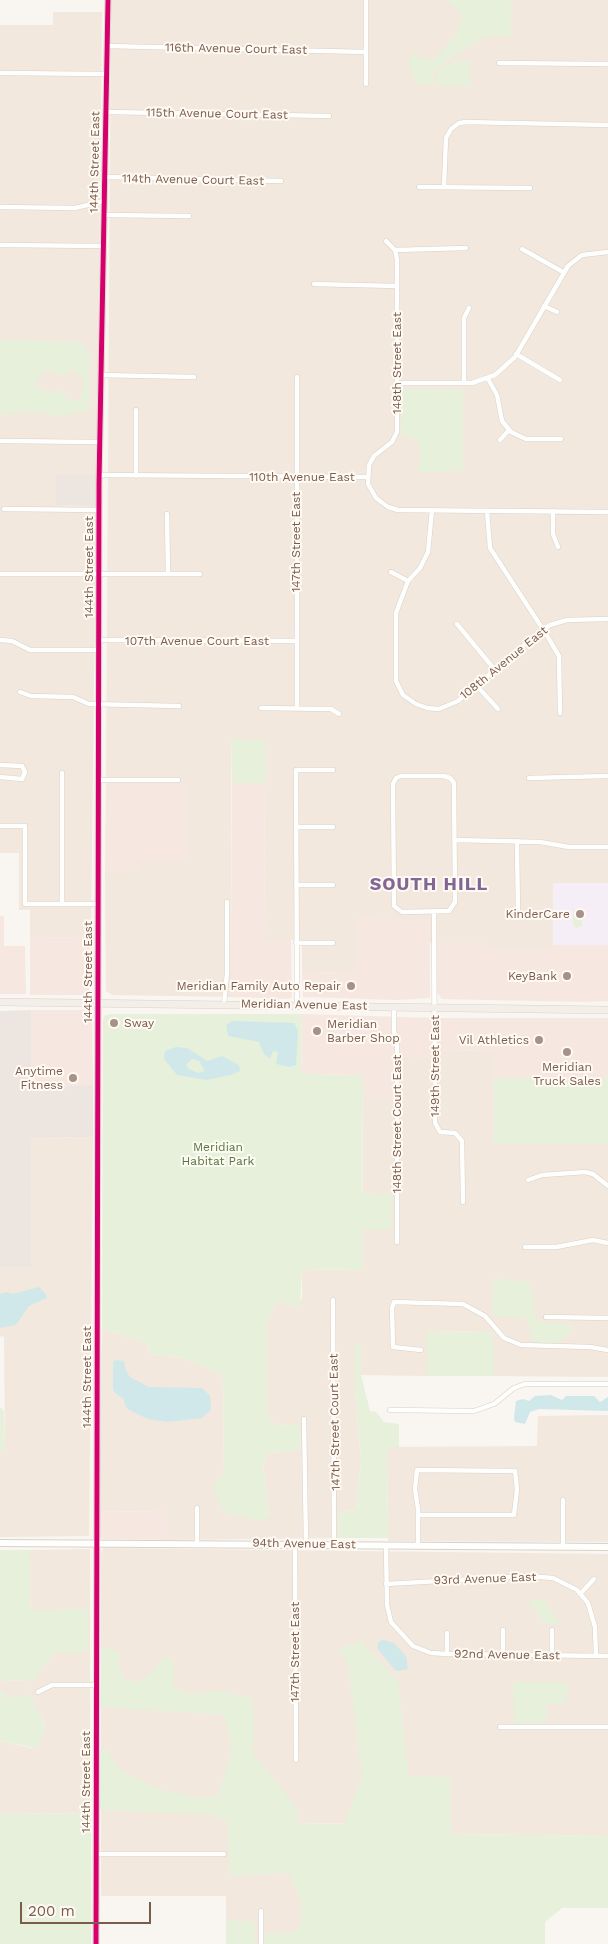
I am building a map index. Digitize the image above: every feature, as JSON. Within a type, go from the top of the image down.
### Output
[{"type":"main road","name":"Meridian Avenue East","points":[[0,1002],[608,1010]]},
{"type":"main road","name":"94th Avenue East","points":[[0,1542],[608,1547]]},
{"type":"street","name":"144th Street East","points":[[96,1944],[99,475],[108,0]]},
{"type":"street","points":[[366,0],[366,84]]},
{"type":"street","name":"116th Avenue Court East","points":[[107,46],[366,52]]},
{"type":"street","points":[[498,63],[608,64]]},
{"type":"street","points":[[0,74],[106,74]]},
{"type":"street","name":"115th Avenue Court East","points":[[106,112],[329,116]]},
{"type":"street","points":[[444,187],[445,142],[453,127],[466,122],[608,125]]},
{"type":"street","name":"114th Avenue Court East","points":[[105,177],[281,181]]},
{"type":"street","points":[[419,187],[530,188]]},
{"type":"street","points":[[0,207],[75,208],[104,201]]},
{"type":"street","points":[[104,215],[189,216]]},
{"type":"street","points":[[386,241],[394,250],[466,248]]},
{"type":"street","points":[[0,245],[103,246]]},
{"type":"street","points":[[522,249],[563,272]]},
{"type":"street","name":"148th Street East","points":[[368,477],[371,461],[392,442],[396,435],[398,286],[394,250]]},
{"type":"street","points":[[398,383],[464,383],[488,379],[505,368],[516,354],[563,272],[571,262],[582,255],[608,252]]},
{"type":"street","points":[[314,284],[398,286]]},
{"type":"street","points":[[544,306],[557,312]]},
{"type":"street","points":[[464,383],[464,318],[469,308]]},
{"type":"street","points":[[516,354],[560,380]]},
{"type":"street","points":[[101,375],[194,377]]},
{"type":"street","name":"147th Street East","points":[[296,708],[297,377]]},
{"type":"street","points":[[488,379],[497,395],[502,421],[509,430],[526,439],[560,439]]},
{"type":"street","points":[[136,410],[136,476]]},
{"type":"street","points":[[500,440],[509,430]]},
{"type":"street","points":[[0,441],[100,442]]},
{"type":"street","name":"110th Avenue East","points":[[99,475],[368,477],[374,494],[388,507],[432,510],[608,512]]},
{"type":"street","points":[[4,509],[99,510]]},
{"type":"street","points":[[391,572],[408,581],[420,568],[428,552],[432,510]]},
{"type":"street","points":[[487,511],[490,548],[558,656],[560,713]]},
{"type":"street","points":[[553,511],[553,534],[558,547]]},
{"type":"street","points":[[167,514],[168,574]]},
{"type":"street","points":[[0,574],[200,574]]},
{"type":"street","name":"108th Avenue East","points":[[408,581],[396,613],[395,676],[405,697],[421,706],[439,709],[458,701],[542,630],[567,620],[608,619]]},
{"type":"street","points":[[457,624],[495,670]]},
{"type":"street","points":[[0,640],[12,641],[30,650],[99,650]]},
{"type":"street","name":"107th Avenue Court East","points":[[99,640],[296,641]]},
{"type":"street","points":[[477,686],[498,710]]},
{"type":"street","points":[[20,692],[35,696],[73,697],[89,704],[99,705],[179,706]]},
{"type":"street","points":[[261,708],[331,709],[338,714]]},
{"type":"street","points":[[0,765],[22,766],[25,772],[22,779],[0,777]]},
{"type":"street","points":[[296,1005],[296,770],[333,770]]},
{"type":"street","points":[[62,773],[62,904]]},
{"type":"street","points":[[401,776],[444,776],[452,779],[455,786],[455,840],[455,902],[453,908],[447,912],[402,912],[396,908],[393,904],[393,784],[396,778],[401,776]]},
{"type":"street","points":[[529,778],[608,776]]},
{"type":"street","points":[[98,780],[178,780]]},
{"type":"street","points":[[0,826],[25,826],[25,904],[98,904]]},
{"type":"street","points":[[296,827],[333,827]]},
{"type":"street","points":[[455,840],[540,842],[569,847],[608,847]]},
{"type":"street","points":[[517,841],[518,916]]},
{"type":"street","points":[[296,885],[333,885]]},
{"type":"street","points":[[224,1004],[227,973],[227,902]]},
{"type":"street","name":"149th Street East","points":[[434,912],[435,1123],[440,1132],[455,1133],[462,1141],[462,1202]]},
{"type":"street","points":[[296,943],[334,943]]},
{"type":"street","name":"148th Street Court East","points":[[394,1007],[394,1030],[398,1043],[397,1242]]},
{"type":"street","points":[[528,1180],[542,1176],[585,1172],[593,1174],[608,1186]]},
{"type":"street","points":[[525,1247],[556,1247],[593,1240],[608,1242]]},
{"type":"street","name":"147th Street Court East","points":[[333,1300],[334,1544]]},
{"type":"street","points":[[421,1350],[406,1350],[393,1347],[392,1308],[394,1302],[463,1304],[484,1316],[504,1338],[520,1345],[590,1347],[608,1350]]},
{"type":"street","points":[[546,1317],[608,1318]]},
{"type":"street","points":[[390,1410],[474,1411],[494,1404],[514,1388],[525,1384],[608,1384]]},
{"type":"street","points":[[304,1419],[306,1544]]},
{"type":"street","points":[[418,1515],[514,1515],[517,1489],[514,1471],[417,1470],[415,1489],[418,1515],[418,1544]]},
{"type":"street","points":[[563,1500],[563,1546]]},
{"type":"street","points":[[197,1508],[197,1543]]},
{"type":"street","name":"147th Street East","points":[[295,1544],[296,1760]]},
{"type":"street","points":[[386,1544],[386,1584]]},
{"type":"street","name":"93rd Avenue East","points":[[386,1584],[530,1576],[553,1578],[567,1583],[580,1593]]},
{"type":"street","points":[[594,1579],[580,1593],[588,1603],[594,1621],[596,1656]]},
{"type":"street","name":"92nd Avenue East","points":[[386,1584],[387,1605],[391,1622],[408,1643],[431,1653],[608,1656]]},
{"type":"street","points":[[503,1630],[503,1655]]},
{"type":"street","points":[[552,1630],[552,1655]]},
{"type":"street","points":[[447,1633],[447,1654]]},
{"type":"street","points":[[38,1692],[52,1685],[96,1685]]},
{"type":"street","points":[[500,1727],[608,1727]]},
{"type":"street","points":[[96,1854],[224,1854]]},
{"type":"street","points":[[261,1944],[262,1911]]},
{"type":"shaded area","points":[[111,0],[608,0],[608,883],[553,883],[553,949],[486,949],[485,943],[430,943],[430,919],[357,973],[302,972],[302,940],[264,940],[265,740],[231,740],[232,997],[112,995],[106,991],[105,871],[138,871],[138,860],[187,860],[187,783],[106,783]]},
{"type":"shaded area","points":[[53,12],[102,12],[97,475],[56,505],[96,506],[91,938],[30,937],[30,910],[19,910],[19,853],[0,853],[0,25],[53,25]]},
{"type":"shaded area","points":[[56,475],[97,475],[96,506],[56,505]]},
{"type":"shaded area","points":[[106,783],[187,783],[187,860],[138,860],[138,871],[105,871]]},
{"type":"shaded area","points":[[232,783],[265,783],[264,940],[291,940],[292,997],[288,999],[232,997]]},
{"type":"shaded area","name":"KinderCare","points":[[553,883],[608,883],[608,945],[553,945]]},
{"type":"shaded area","points":[[0,916],[4,916],[4,946],[25,946],[26,994],[0,994]]},
{"type":"shaded area","points":[[357,918],[430,919],[430,998],[396,1000],[303,997],[302,972],[356,973]]},
{"type":"shaded area","points":[[30,937],[91,938],[89,995],[30,995]]},
{"type":"shaded area","points":[[437,943],[486,943],[486,949],[552,949],[553,945],[608,945],[608,1001],[442,999],[437,993]]},
{"type":"shaded area","points":[[31,1010],[87,1010],[92,1017],[93,1085],[30,1086]]},
{"type":"shaded area","points":[[31,1010],[31,1086],[93,1085],[93,1137],[31,1138],[31,1267],[0,1267],[0,1011]]},
{"type":"shaded area","points":[[302,1014],[438,1018],[608,1018],[608,1078],[494,1078],[494,1051],[438,1050],[438,1058],[395,1057],[394,1099],[363,1098],[363,1075],[301,1074]]},
{"type":"shaded area","points":[[438,1050],[495,1051],[494,1143],[608,1144],[608,1377],[493,1376],[493,1332],[427,1331],[427,1376],[361,1375],[361,1345],[355,1345],[355,1390],[361,1461],[356,1510],[339,1513],[339,1538],[167,1540],[167,1512],[99,1511],[102,1329],[145,1342],[151,1355],[184,1358],[223,1375],[224,1473],[269,1516],[263,1465],[268,1453],[300,1449],[301,1430],[296,1424],[275,1425],[267,1415],[267,1323],[275,1305],[280,1302],[292,1305],[302,1299],[302,1269],[362,1270],[363,1098],[394,1098],[394,1057],[438,1057]]},
{"type":"shaded area","points":[[93,1137],[89,1536],[0,1537],[0,1451],[5,1451],[4,1337],[0,1336],[0,1267],[31,1267],[31,1138]]},
{"type":"shaded area","points":[[608,1415],[608,1542],[388,1541],[387,1447],[537,1446],[538,1416]]},
{"type":"shaded area","points":[[99,1511],[167,1512],[167,1540],[102,1539],[99,1534]]},
{"type":"shaded area","points":[[103,1548],[608,1554],[608,1836],[451,1834],[451,1777],[362,1824],[296,1823],[296,1808],[290,1873],[301,1899],[301,1928],[291,1944],[226,1944],[226,1896],[101,1896],[101,1552]]},
{"type":"shaded area","points":[[90,1549],[90,1813],[0,1814],[0,1741],[32,1748],[45,1723],[28,1695],[10,1698],[0,1689],[0,1681],[31,1680],[30,1550]]},
{"type":"green space","points":[[447,0],[515,0],[511,5],[511,36],[486,36],[433,70],[434,84],[415,84],[408,58],[415,53],[420,59],[433,60],[456,35],[462,16]]},
{"type":"green space","points":[[454,61],[470,61],[470,86],[437,85],[437,70]]},
{"type":"green space","points":[[0,339],[81,342],[89,354],[89,410],[60,416],[33,412],[0,415]],"holes":[[[73,370],[84,380],[80,400],[68,401],[62,390],[48,393],[35,385],[43,372],[53,371],[59,376]]]},
{"type":"green space","points":[[402,389],[463,390],[463,471],[417,472],[420,457],[418,441],[401,434]]},
{"type":"green space","points":[[231,739],[265,740],[265,783],[232,783]]},
{"type":"green space","points":[[573,910],[583,912],[582,926],[576,928],[573,925]]},
{"type":"green space","name":"Meridian Habitat Park","points":[[110,1014],[302,1014],[301,1074],[363,1075],[362,1193],[392,1194],[392,1229],[362,1230],[362,1270],[302,1269],[300,1307],[294,1308],[292,1305],[280,1302],[275,1305],[267,1323],[267,1415],[275,1425],[296,1424],[301,1430],[300,1449],[268,1453],[263,1465],[269,1516],[262,1521],[224,1512],[213,1487],[224,1473],[223,1375],[184,1358],[151,1355],[145,1342],[102,1329],[103,1021],[104,1016]]},
{"type":"green space","points":[[494,1078],[608,1078],[608,1144],[494,1144]]},
{"type":"green space","points":[[493,1278],[528,1282],[531,1285],[536,1319],[542,1322],[569,1324],[573,1328],[560,1342],[535,1343],[531,1341],[530,1327],[526,1319],[493,1316]]},
{"type":"green space","points":[[427,1331],[493,1332],[493,1376],[427,1376]]},
{"type":"green space","points":[[355,1345],[361,1345],[361,1375],[370,1411],[376,1412],[384,1422],[399,1424],[399,1447],[387,1448],[388,1538],[339,1538],[339,1513],[356,1510],[361,1461],[355,1390]]},
{"type":"green space","points":[[0,1407],[4,1411],[5,1451],[0,1451]]},
{"type":"green space","points":[[0,1550],[30,1550],[30,1607],[33,1611],[88,1608],[88,1649],[78,1654],[57,1651],[44,1664],[36,1678],[32,1680],[0,1681]]},
{"type":"green space","points":[[527,1600],[544,1600],[561,1625],[558,1627],[552,1623],[546,1625]]},
{"type":"green space","points":[[362,1642],[398,1681],[409,1776],[451,1777],[451,1834],[608,1836],[608,1908],[562,1908],[545,1922],[545,1944],[265,1944],[265,1933],[291,1933],[301,1928],[301,1899],[289,1873],[229,1876],[228,1822],[210,1814],[99,1810],[100,1750],[108,1750],[119,1769],[156,1789],[201,1798],[218,1796],[232,1751],[224,1715],[100,1707],[102,1647],[111,1648],[119,1653],[120,1672],[127,1680],[136,1683],[150,1673],[165,1657],[174,1662],[174,1687],[189,1694],[218,1691],[253,1698],[253,1753],[297,1808],[297,1823],[344,1824],[362,1776],[348,1665],[337,1648]]},
{"type":"green space","points":[[513,1682],[568,1682],[566,1704],[546,1704],[546,1723],[514,1723]]},
{"type":"green space","points":[[0,1689],[10,1698],[28,1695],[32,1699],[45,1724],[45,1731],[36,1748],[0,1741]]},
{"type":"green space","points":[[91,1813],[91,1944],[0,1944],[0,1814]]},
{"type":"green space","points":[[226,1920],[255,1922],[255,1944],[226,1944]]},
{"type":"water","points":[[232,1021],[294,1023],[298,1031],[296,1065],[290,1067],[276,1064],[278,1052],[273,1051],[270,1059],[264,1054],[259,1042],[228,1036],[226,1025]]},
{"type":"water","points":[[176,1047],[187,1048],[207,1061],[222,1056],[239,1065],[240,1071],[231,1075],[206,1080],[177,1075],[164,1059],[165,1051]],"holes":[[[192,1059],[199,1061],[205,1071],[198,1073],[189,1069],[186,1065]]]},
{"type":"water","points":[[39,1287],[46,1294],[47,1298],[29,1306],[16,1325],[0,1328],[0,1294],[6,1292],[13,1294]]},
{"type":"water","points":[[115,1360],[124,1361],[126,1371],[130,1377],[149,1387],[202,1388],[210,1396],[211,1410],[202,1418],[167,1422],[148,1419],[129,1410],[125,1406],[124,1399],[115,1393],[113,1389],[113,1363]]},
{"type":"water","points":[[551,1395],[562,1400],[566,1396],[594,1396],[600,1402],[608,1397],[608,1411],[539,1409],[530,1412],[525,1424],[515,1422],[516,1401],[523,1399],[529,1401],[535,1396]]},
{"type":"water","points":[[384,1640],[394,1643],[406,1656],[408,1669],[395,1670],[377,1648],[379,1641]]},
{"type":"cycle path","points":[[96,1944],[99,483],[108,0]]},
{"type":"place","name":"KinderCare","points":[[580,914]]},
{"type":"place","name":"KeyBank","points":[[567,976]]},
{"type":"place","name":"Meridian Family Auto Repair","points":[[351,986]]},
{"type":"place","name":"Sway","points":[[114,1023]]},
{"type":"place","name":"Meridian Barber Shop","points":[[317,1031]]},
{"type":"place","name":"Vil Athletics","points":[[539,1040]]},
{"type":"place","name":"Meridian Truck Sales","points":[[567,1052]]},
{"type":"place","name":"Anytime Fitness","points":[[73,1078]]},
{"type":"district","name":"SOUTH HILL","points":[[429,885]]}]
